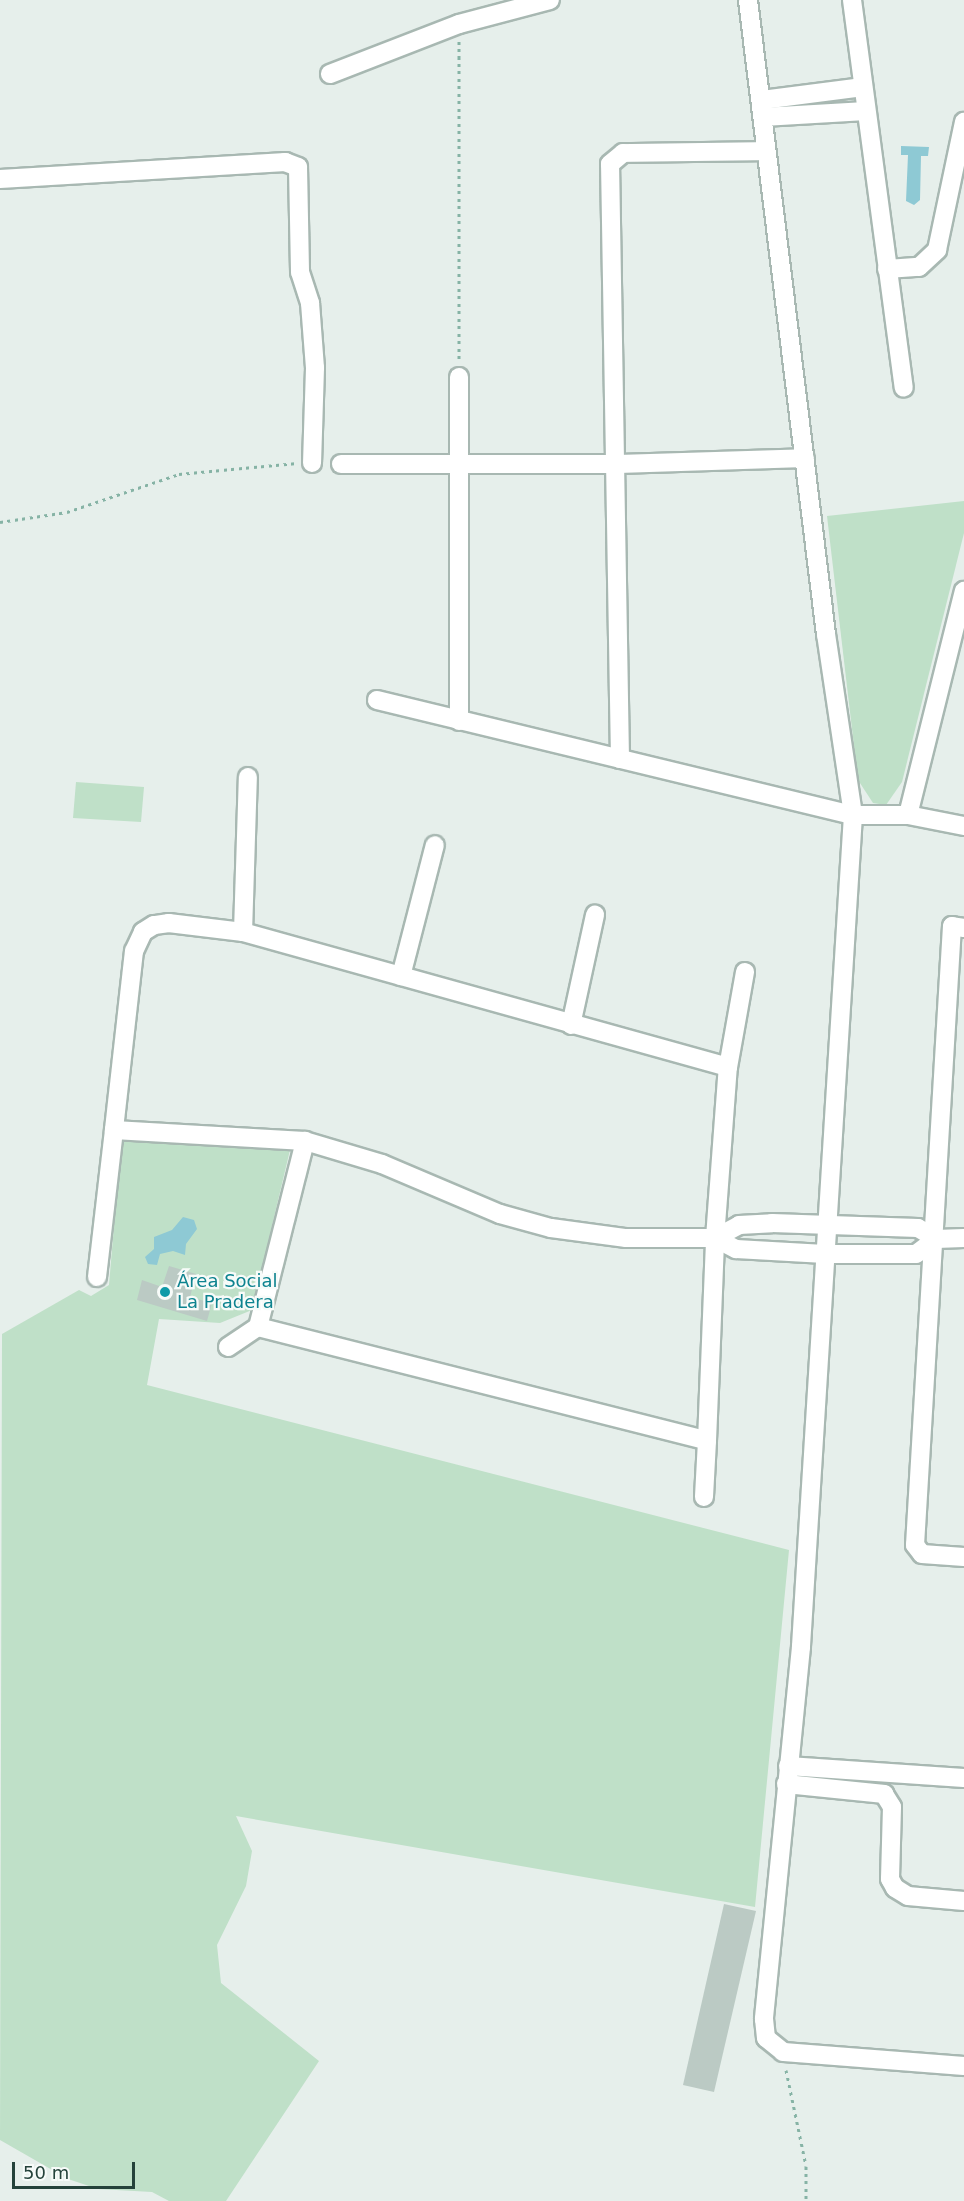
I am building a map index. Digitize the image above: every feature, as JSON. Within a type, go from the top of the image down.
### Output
[{"type":"street","points":[[330,74],[459,24],[550,0]]},
{"type":"street","points":[[748,0],[762,108],[765,151],[853,815],[801,1647],[764,2019],[766,2038],[783,2052],[964,2066]]},
{"type":"street","points":[[852,0],[904,388]]},
{"type":"street","points":[[762,108],[863,87]]},
{"type":"street","points":[[762,108],[866,111]]},
{"type":"street","points":[[887,268],[919,267],[937,250],[964,122]]},
{"type":"street","points":[[620,759],[618,464],[610,164],[623,153],[765,151]]},
{"type":"street","points":[[0,179],[285,162],[297,167],[300,272],[310,303],[315,368],[312,463]]},
{"type":"street","points":[[459,377],[459,721]]},
{"type":"street","points":[[341,464],[618,464],[805,458]]},
{"type":"street","points":[[908,815],[964,591]]},
{"type":"street","points":[[377,700],[853,815],[908,815],[964,826]]},
{"type":"street","points":[[243,932],[248,777]]},
{"type":"street","points":[[401,976],[435,845]]},
{"type":"street","points":[[571,1025],[595,915]]},
{"type":"street","points":[[97,1277],[134,951],[143,932],[169,923],[243,932],[728,1067]]},
{"type":"street","points":[[964,928],[952,926],[936,1239],[915,1545],[922,1554],[964,1557]]},
{"type":"street","points":[[704,1497],[715,1238],[728,1067],[745,972]]},
{"type":"street","points":[[114,1130],[304,1141],[382,1164],[500,1214],[551,1228],[626,1238],[715,1238],[740,1225],[918,1228],[936,1239],[964,1238]]},
{"type":"street","points":[[228,1347],[258,1327],[304,1141]]},
{"type":"street","points":[[715,1238],[736,1249],[825,1254],[916,1254],[936,1239]]},
{"type":"street","points":[[258,1327],[707,1441]]},
{"type":"street","points":[[787,1775],[964,1778]]},
{"type":"street","points":[[787,1775],[884,1794],[892,1807],[890,1879],[895,1888],[908,1896],[964,1901]]},
{"type":"path","points":[[459,24],[459,377]]},
{"type":"path","points":[[0,522],[67,512],[179,474],[312,463]]},
{"type":"path","points":[[783,2052],[806,2166],[806,2201]]},
{"type":"green space","points":[[964,501],[964,533],[902,782],[886,805],[873,803],[858,780],[827,516]]},
{"type":"green space","points":[[76,782],[144,787],[141,822],[73,818]]},
{"type":"green space","points":[[134,1134],[288,1142],[290,1150],[252,1310],[220,1323],[159,1319],[147,1385],[789,1550],[755,1907],[236,1816],[252,1851],[246,1886],[217,1945],[221,1983],[319,2061],[226,2201],[169,2201],[152,2192],[98,2189],[68,2179],[0,2140],[2,1334],[79,1290],[91,1296],[109,1285],[121,1142]]},
{"type":"water","points":[[901,146],[929,147],[928,156],[921,156],[920,200],[914,205],[906,201],[908,155],[901,155]]},
{"type":"water","points":[[183,1217],[194,1220],[197,1229],[186,1244],[185,1255],[173,1251],[160,1254],[157,1265],[148,1264],[145,1257],[154,1249],[154,1237],[172,1230]]},
{"type":"building","name":"Área Social La Pradera","points":[[169,1266],[196,1274],[190,1297],[212,1303],[207,1321],[137,1300],[142,1280],[162,1287]]},
{"type":"building","points":[[724,1904],[756,1911],[714,2092],[683,2085]]},
{"type":"place","name":"Área Social La Pradera","points":[[165,1292]]}]
